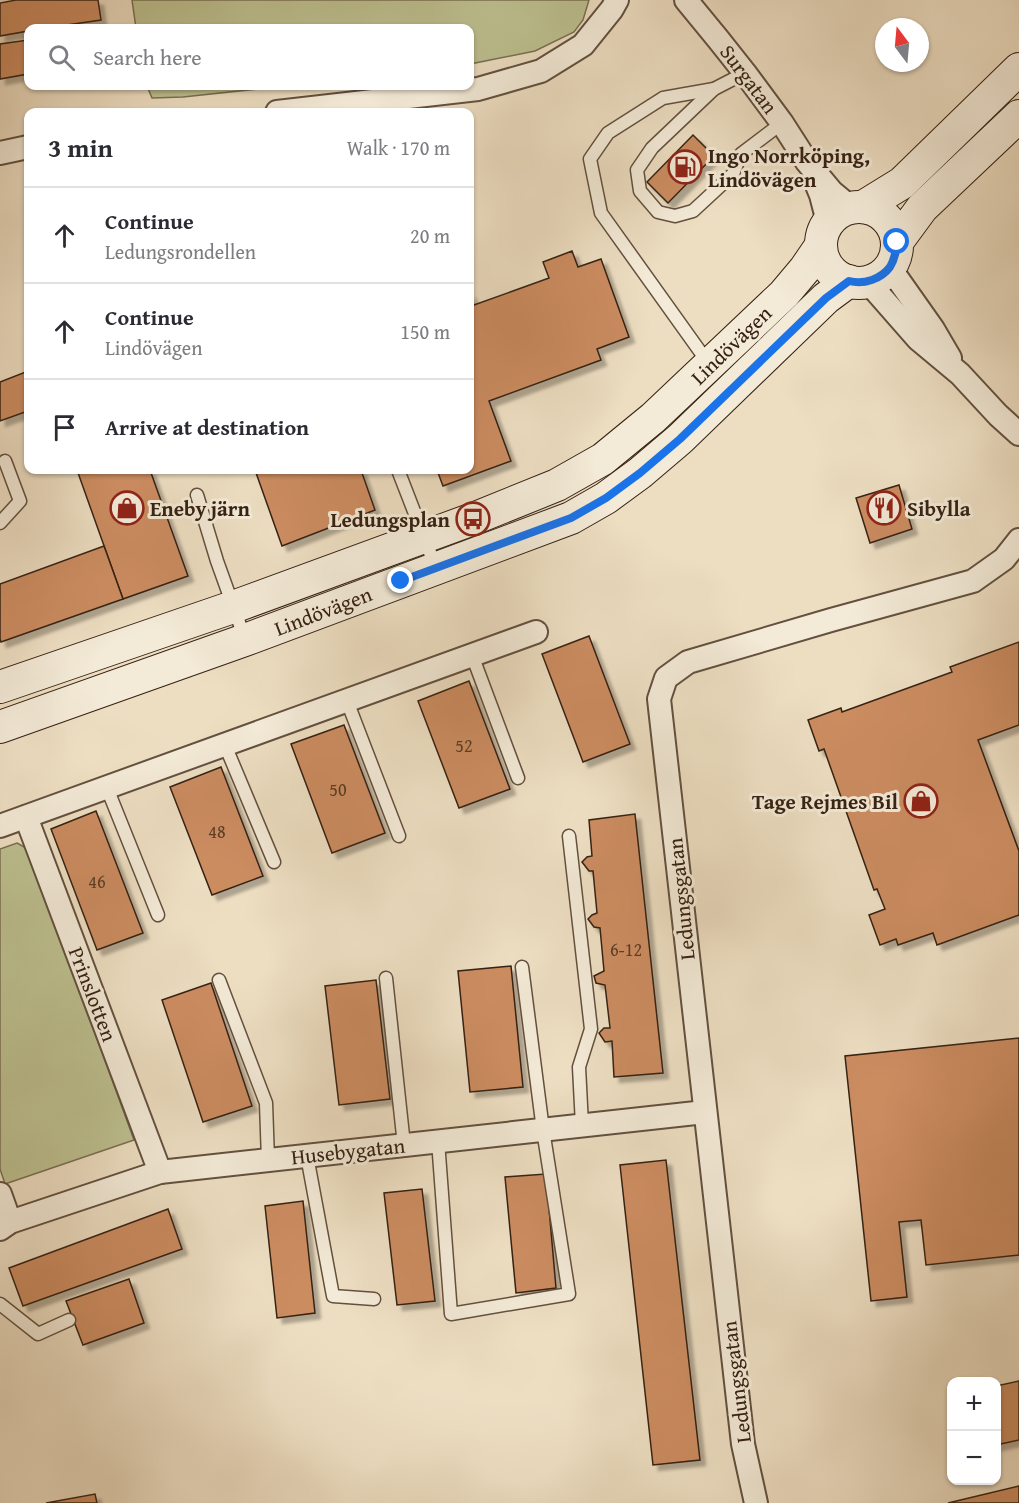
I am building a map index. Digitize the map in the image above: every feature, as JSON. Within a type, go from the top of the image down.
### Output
[{"type":"main road","name":"Lindövägen","points":[[5,702],[245,640],[571,518],[606,498],[680,439],[721,378],[840,221],[902,183],[1019,69]]},
{"type":"main road","name":"Lindövägen","points":[[5,702],[233,607],[473,519],[557,484],[603,459],[653,418],[721,378],[826,298],[876,268],[922,208],[1019,116]]},
{"type":"main road","points":[[876,210],[886,218],[894,229],[876,268],[842,279],[831,271],[824,260],[840,221],[876,210]]},
{"type":"street","points":[[474,89],[541,71],[584,45],[617,0]]},
{"type":"street","name":"Surgatan","points":[[686,0],[745,73],[807,162],[832,192],[840,221]]},
{"type":"street","points":[[312,108],[469,90]]},
{"type":"street","points":[[0,153],[24,148]]},
{"type":"street","points":[[876,268],[918,339],[960,374],[1019,434]]},
{"type":"street","name":"Ledungsgatan","points":[[751,1502],[659,699],[666,678],[688,662],[973,581],[1004,559],[1019,540]]},
{"type":"street","points":[[0,826],[536,632]]},
{"type":"street","name":"Prinslotten","points":[[26,817],[160,1172]]},
{"type":"street","name":"Husebygatan","points":[[5,1225],[160,1172],[705,1112]]},
{"type":"street","points":[[0,1194],[5,1225]]},
{"type":"lane","points":[[745,73],[714,89],[652,148],[637,170],[640,191],[658,212],[675,216],[693,211],[733,174],[741,154],[782,123]]},
{"type":"lane","points":[[714,89],[663,98],[608,133],[590,159],[601,213],[721,378]]},
{"type":"lane","points":[[0,523],[20,501],[5,461]]},
{"type":"lane","points":[[399,474],[436,568]]},
{"type":"lane","points":[[197,495],[245,640]]},
{"type":"lane","points":[[472,656],[518,778]]},
{"type":"lane","points":[[347,701],[399,836]]},
{"type":"lane","points":[[225,745],[274,862]]},
{"type":"lane","points":[[106,788],[158,915]]},
{"type":"lane","points":[[569,836],[591,1029],[579,1066],[582,1125]]},
{"type":"lane","points":[[438,1141],[451,1314],[569,1294],[543,1130],[522,967]]},
{"type":"lane","points":[[386,978],[404,1145]]},
{"type":"lane","points":[[219,980],[266,1103],[268,1160]]},
{"type":"lane","points":[[308,1156],[333,1296],[374,1299]]},
{"type":"lane","points":[[0,1304],[38,1334],[69,1320]]},
{"type":"green space","points":[[132,0],[589,0],[583,20],[574,32],[535,51],[474,63],[474,24],[135,24]]},
{"type":"green space","points":[[149,90],[248,90],[183,97],[152,98]]},
{"type":"green space","points":[[17,843],[28,849],[134,1140],[5,1184],[0,1169],[0,849]]},
{"type":"building","points":[[16,0],[98,0],[101,20],[74,24],[24,24],[24,32],[0,36],[0,3]]},
{"type":"building","points":[[24,41],[24,75],[0,79],[0,44]]},
{"type":"building","points":[[693,135],[714,156],[668,203],[647,182]]},
{"type":"building","points":[[572,251],[578,267],[601,259],[629,337],[597,349],[601,360],[489,401],[511,461],[443,486],[438,474],[474,474],[474,305],[549,278],[543,262]]},
{"type":"building","points":[[24,373],[24,412],[0,421],[0,382]]},
{"type":"building","name":"Eneby järn","points":[[78,474],[151,474],[188,576],[123,599]]},
{"type":"building","points":[[256,474],[362,474],[375,510],[282,546]]},
{"type":"building","points":[[899,485],[912,529],[870,543],[856,498]]},
{"type":"building","points":[[104,546],[123,599],[1,642],[0,584]]},
{"type":"building","points":[[589,636],[630,744],[583,762],[542,654]]},
{"type":"building","name":"Tage Rejmes Bil","points":[[1019,642],[1019,725],[978,740],[1019,851],[1019,915],[937,945],[933,933],[898,945],[896,939],[880,945],[869,915],[885,909],[877,889],[874,890],[824,749],[819,751],[808,720],[841,708],[842,712],[952,672],[950,667]]},
{"type":"building","points":[[469,681],[510,789],[459,808],[418,701]]},
{"type":"building","points":[[344,725],[385,833],[332,853],[291,744]]},
{"type":"building","points":[[221,767],[263,876],[212,895],[170,787]]},
{"type":"building","points":[[96,811],[143,933],[97,950],[51,829]]},
{"type":"building","points":[[635,814],[663,1073],[614,1077],[612,1041],[605,1042],[599,1033],[604,1028],[610,1028],[605,985],[596,983],[594,976],[604,971],[600,928],[594,927],[588,919],[597,913],[593,871],[589,871],[582,862],[592,856],[589,820]]},
{"type":"building","points":[[511,966],[523,1087],[470,1092],[458,971]]},
{"type":"building","points":[[376,980],[390,1099],[339,1105],[325,986]]},
{"type":"building","points":[[211,983],[252,1106],[203,1122],[162,1000]]},
{"type":"building","points":[[1019,1038],[1019,1255],[926,1265],[921,1220],[899,1222],[907,1297],[871,1301],[845,1056]]},
{"type":"building","points":[[666,1160],[700,1460],[653,1465],[620,1165]]},
{"type":"building","points":[[546,1174],[556,1288],[516,1293],[505,1177]]},
{"type":"building","points":[[422,1189],[435,1301],[397,1305],[384,1193]]},
{"type":"building","points":[[303,1201],[315,1313],[277,1318],[265,1206]]},
{"type":"building","points":[[168,1209],[182,1249],[23,1306],[9,1268]]},
{"type":"building","points":[[129,1279],[144,1323],[83,1345],[66,1301]]},
{"type":"building","points":[[1019,1381],[1019,1440],[1001,1444],[1001,1431],[1001,1385]]},
{"type":"building","points":[[1019,1486],[1019,1503],[948,1503]]},
{"type":"building","points":[[95,1494],[97,1503],[46,1503]]},
{"type":"place","name":"Ingo Norrköping, Lindövägen","points":[[685,167]]},
{"type":"place","name":"Eneby järn","points":[[127,508]]},
{"type":"place","name":"Sibylla","points":[[884,508]]},
{"type":"place","name":"Ledungsplan","points":[[473,519]]},
{"type":"place","name":"Tage Rejmes Bil","points":[[921,801]]},
{"type":"route","points":[[401,581],[571,518],[606,498],[680,439],[826,298],[849,281],[868,282],[880,276],[890,267],[897,242]]}]
